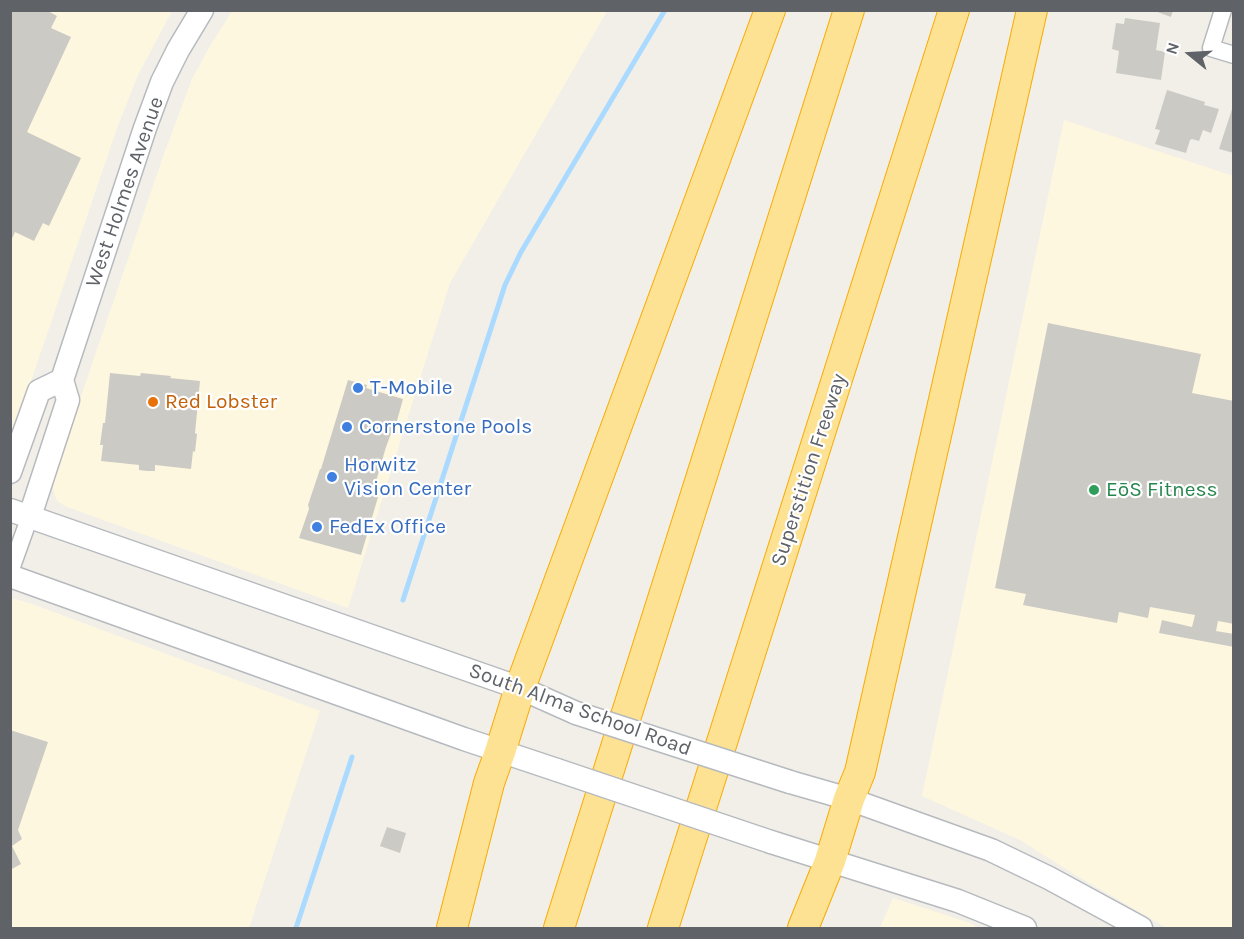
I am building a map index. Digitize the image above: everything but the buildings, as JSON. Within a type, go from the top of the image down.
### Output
[{"type":"highway","points":[[452,928],[489,783],[520,688],[770,10]]},
{"type":"highway","points":[[559,928],[849,10]]},
{"type":"highway","name":"Superstition Freeway","points":[[663,928],[954,10]]},
{"type":"highway","points":[[804,928],[830,861],[860,772],[1032,10]]},
{"type":"main road","name":"West Holmes Avenue","points":[[20,513],[68,400],[62,380],[145,128],[162,82],[202,10]]},
{"type":"main road","points":[[10,472],[39,391],[62,380]]},
{"type":"main road","name":"South Alma School Road","points":[[20,513],[520,688],[576,713],[849,799],[991,850],[1049,878],[1141,928]]},
{"type":"main road","points":[[10,576],[500,752],[958,902],[1025,928]]},
{"type":"street","points":[[1223,10],[1211,48],[1233,55]]},
{"type":"street","name":"West Holmes Avenue","points":[[10,572],[20,513]]},
{"type":"shaded area","points":[[11,11],[172,11],[138,75],[117,128],[11,440]]},
{"type":"shaded area","points":[[232,11],[607,11],[450,283],[348,608],[67,507],[57,501],[52,486],[164,154],[192,79]]},
{"type":"shaded area","points":[[1064,120],[1233,176],[1233,928],[1167,928],[1020,840],[922,796]]},
{"type":"shaded area","points":[[11,598],[320,711],[249,928],[11,928]]},
{"type":"shaded area","points":[[893,898],[970,923],[978,928],[880,928]]},
{"type":"waterway","points":[[403,600],[505,285],[521,252],[665,10]]},
{"type":"waterway","points":[[296,928],[352,757]]},
{"type":"place","name":"T-Mobile","points":[[358,388]]},
{"type":"place","name":"Red Lobster","points":[[153,402]]},
{"type":"place","name":"Cornerstone Pools","points":[[347,427]]},
{"type":"place","name":"Horwitz Vision Center","points":[[332,477]]},
{"type":"place","name":"EōS Fitness","points":[[1094,490]]},
{"type":"place","name":"FedEx Office","points":[[317,527]]}]
